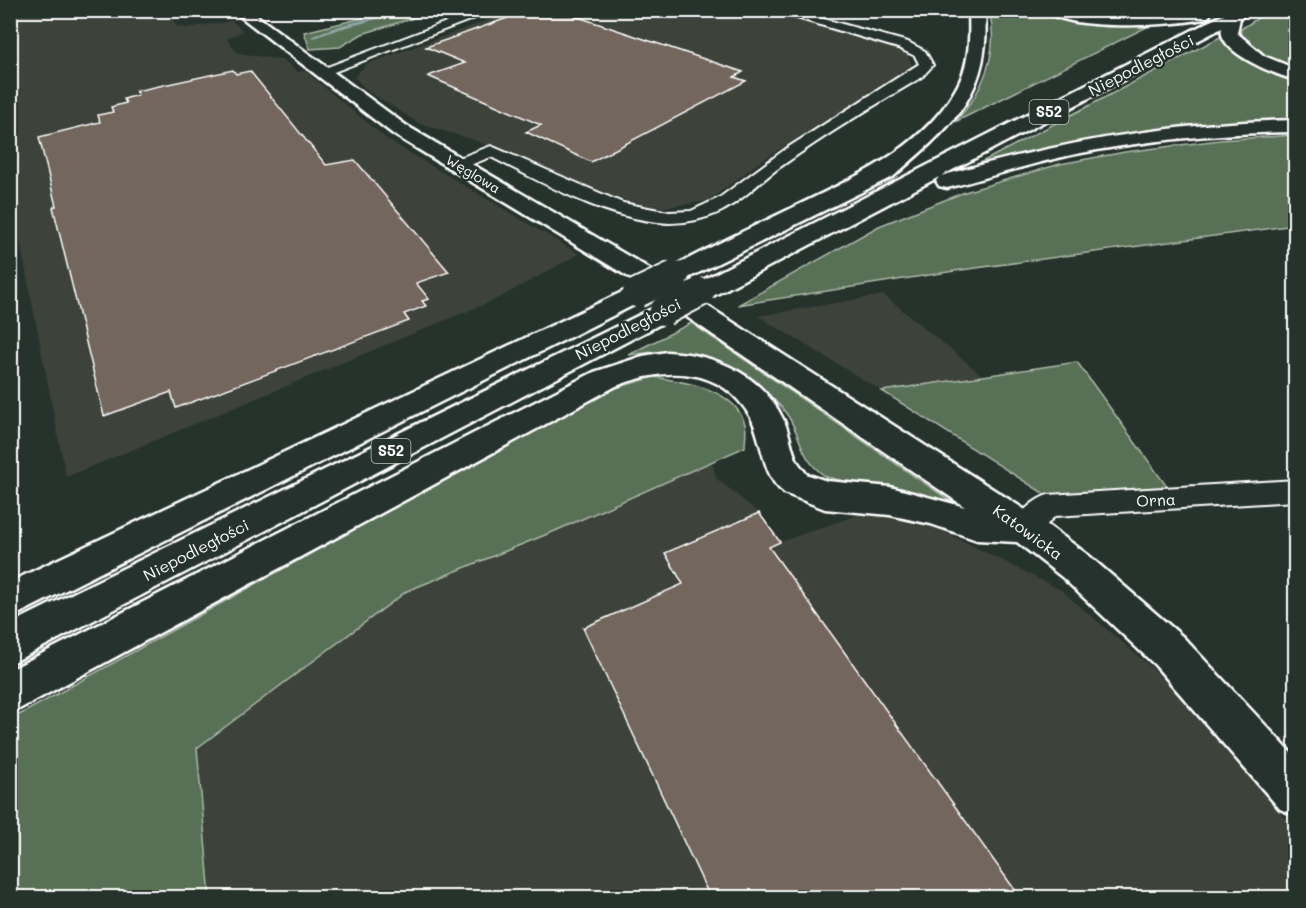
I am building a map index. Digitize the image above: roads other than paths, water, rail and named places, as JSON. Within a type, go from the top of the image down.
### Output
[{"type":"main road","name":"Węglowa","points":[[239,10],[400,130],[599,248],[716,323]]},
{"type":"main road","points":[[886,171],[952,113],[964,94],[978,52],[977,10]]},
{"type":"main road","points":[[1052,10],[1081,17],[1135,21],[1206,13]]},
{"type":"main road","name":"Niepodległości","points":[[1040,95],[1206,13]]},
{"type":"main road","points":[[1239,14],[1229,33],[1242,49],[1254,58],[1296,75]]},
{"type":"main road","name":"Niepodległości","points":[[10,602],[110,573],[664,310],[1239,14]]},
{"type":"main road","points":[[865,206],[972,173],[1075,148],[1164,136],[1296,126]]},
{"type":"main road","name":"Niepodległości","points":[[10,645],[110,573],[638,293],[947,140]]},
{"type":"main road","name":"Katowicka","points":[[716,323],[1025,528],[1075,566],[1169,651],[1296,793]]},
{"type":"main road","points":[[10,693],[605,379],[636,367],[668,362],[703,367],[733,381],[756,399],[769,422],[779,462],[796,484],[825,495],[890,501],[932,510],[977,525],[1025,528]]},
{"type":"street","points":[[321,72],[490,10]]},
{"type":"street","points":[[457,165],[491,151],[595,200],[652,215],[690,216],[721,206],[774,164],[917,74],[926,65],[920,54],[903,45],[776,10]]},
{"type":"street","name":"Orna","points":[[1025,528],[1048,506],[1296,490]]},
{"type":"waterway","points":[[313,37],[399,10]]}]
